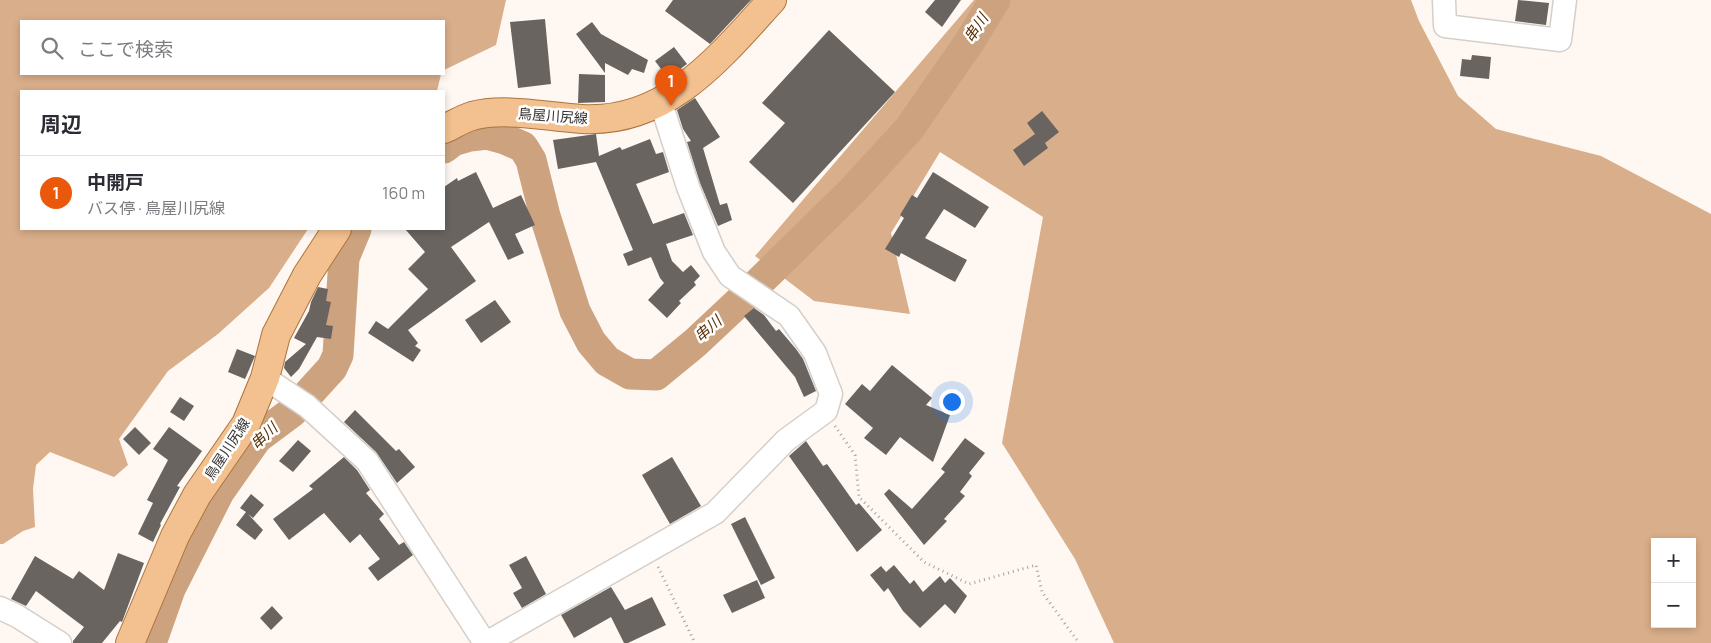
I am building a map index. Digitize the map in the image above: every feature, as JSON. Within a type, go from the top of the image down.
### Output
[{"type":"main road","name":"鳥屋川尻線","points":[[445,129],[472,116],[505,112],[584,119],[626,115],[660,103],[687,86],[723,54],[772,0]]},
{"type":"main road","name":"鳥屋川尻線","points":[[130,643],[175,536],[197,495],[273,383],[276,335],[308,275],[337,230]]},
{"type":"street","points":[[1444,0],[1445,26],[1560,40],[1565,0]]},
{"type":"street","points":[[273,383],[307,406],[367,461],[486,643],[715,513],[786,440],[826,411],[831,394],[815,353],[788,316],[730,276],[714,252],[691,196],[660,103]]},
{"type":"street","points":[[0,608],[17,616],[60,643]]},
{"type":"path","points":[[826,411],[855,455],[859,497],[924,562],[968,584],[1036,565],[1042,592],[1079,643]]},
{"type":"path","points":[[650,550],[695,643]]},
{"type":"shaded area","points":[[0,0],[506,0],[496,45],[445,70],[445,20],[20,20],[20,75],[441,75],[437,90],[20,90],[20,230],[307,230],[269,288],[218,334],[168,371],[119,439],[128,465],[114,477],[50,452],[36,465],[33,489],[35,527],[23,531],[0,544]]},
{"type":"shaded area","points":[[974,0],[1411,0],[1419,21],[1458,96],[1496,129],[1601,156],[1711,214],[1711,643],[1114,643],[1075,559],[1002,443],[1043,217],[940,152],[891,233],[910,314],[814,301],[755,256]]},
{"type":"building","points":[[673,0],[751,0],[710,44],[665,11]]},
{"type":"building","points":[[935,0],[961,0],[942,27],[925,12]]},
{"type":"building","points":[[1518,0],[1549,3],[1546,25],[1515,21]]},
{"type":"building","points":[[545,19],[551,84],[518,88],[510,22]]},
{"type":"building","points":[[592,22],[601,34],[648,60],[644,73],[632,69],[628,75],[605,63],[605,73],[576,34]]},
{"type":"building","points":[[829,30],[895,92],[793,203],[749,162],[785,123],[762,103]]},
{"type":"building","points":[[674,47],[687,64],[668,78],[655,61]]},
{"type":"building","points":[[1472,55],[1491,57],[1489,79],[1460,76],[1462,59],[1471,60]]},
{"type":"building","points":[[579,74],[605,75],[605,102],[578,103]]},
{"type":"building","points":[[695,98],[720,137],[703,148],[720,205],[727,203],[732,220],[718,226],[700,183],[687,142],[691,141],[683,129],[677,110]]},
{"type":"building","points":[[1042,111],[1059,132],[1045,143],[1048,148],[1024,166],[1013,150],[1035,134],[1027,123]]},
{"type":"building","points":[[596,134],[599,156],[620,147],[622,150],[650,139],[656,154],[663,152],[669,172],[636,184],[653,224],[684,213],[693,235],[666,244],[672,261],[683,272],[691,265],[700,276],[694,282],[696,285],[679,301],[681,303],[667,318],[648,300],[664,283],[651,257],[628,266],[623,254],[633,250],[596,162],[558,169],[553,140]]},
{"type":"building","points":[[476,172],[493,208],[521,195],[535,225],[515,234],[524,253],[508,260],[489,222],[451,247],[476,281],[408,330],[418,343],[415,346],[421,350],[413,362],[368,333],[376,321],[388,329],[428,289],[408,269],[425,252],[406,230],[445,230],[445,186],[457,178],[458,181]]},
{"type":"building","points":[[933,172],[989,207],[975,228],[944,209],[925,238],[967,260],[955,282],[901,253],[899,257],[885,249],[904,218],[900,215],[912,195],[917,198]]},
{"type":"building","points":[[318,287],[328,289],[326,301],[331,302],[326,325],[333,326],[331,339],[317,337],[299,369],[291,377],[284,368],[285,362],[306,344],[294,338],[309,311]]},
{"type":"building","points":[[495,300],[511,322],[481,343],[465,320]]},
{"type":"building","points":[[754,308],[764,315],[776,331],[779,329],[796,349],[803,359],[816,391],[804,397],[795,377],[744,316]]},
{"type":"building","points":[[237,349],[255,356],[245,379],[228,372]]},
{"type":"building","points":[[892,365],[932,398],[926,405],[950,415],[933,462],[900,437],[886,455],[864,438],[873,428],[845,404],[862,384],[870,391]]},
{"type":"building","points":[[180,397],[194,406],[184,421],[170,412]]},
{"type":"building","points":[[355,410],[396,451],[399,449],[415,467],[397,483],[376,452],[344,422]]},
{"type":"building","points":[[135,427],[151,443],[139,455],[123,439]]},
{"type":"building","points":[[169,427],[202,451],[177,486],[180,487],[160,524],[153,542],[138,534],[153,503],[147,500],[168,460],[153,449]]},
{"type":"building","points":[[965,438],[985,453],[969,473],[972,476],[960,492],[965,496],[944,519],[947,521],[924,545],[884,494],[889,489],[912,509],[945,472],[941,469]]},
{"type":"building","points":[[298,440],[311,451],[293,472],[279,461]]},
{"type":"building","points":[[806,441],[823,466],[827,464],[856,505],[859,503],[882,530],[857,552],[789,456]]},
{"type":"building","points":[[344,457],[357,470],[370,490],[366,493],[384,514],[379,519],[399,545],[404,542],[413,555],[378,581],[368,568],[380,559],[360,534],[350,543],[324,513],[289,540],[273,519],[313,489],[309,486]]},
{"type":"building","points":[[672,457],[701,506],[670,524],[642,475]]},
{"type":"building","points":[[251,494],[264,505],[253,518],[248,514],[263,530],[255,540],[236,525],[246,512],[240,508]]},
{"type":"building","points":[[745,517],[775,578],[761,585],[731,524]]},
{"type":"building","points":[[118,553],[144,563],[122,622],[120,621],[102,643],[73,643],[84,627],[36,591],[26,606],[11,599],[35,556],[73,579],[79,571],[104,590]]},
{"type":"building","points":[[526,556],[546,594],[522,608],[513,593],[522,588],[509,565]]},
{"type":"building","points":[[894,565],[910,584],[914,580],[923,592],[940,576],[945,583],[950,578],[967,596],[955,614],[945,604],[920,628],[903,611],[888,588],[884,592],[870,575],[881,566],[886,572]]},
{"type":"building","points":[[757,580],[765,598],[732,613],[723,595]]},
{"type":"building","points":[[611,587],[625,610],[652,597],[666,625],[628,643],[624,643],[611,617],[574,638],[561,615]]},
{"type":"building","points":[[272,606],[283,618],[271,630],[260,618]]},
{"type":"waterway","name":"串川","points":[[445,147],[453,141],[487,134],[523,147],[531,160],[545,216],[575,311],[591,342],[607,361],[630,374],[656,375],[695,343],[742,299],[852,191],[909,129],[970,41],[995,0]]},
{"type":"waterway","name":"串川","points":[[151,643],[170,589],[219,492],[257,438],[292,412],[332,368],[338,355],[344,258],[356,230]]},
{"type":"place","name":"中開戸","points":[[671,106]]}]
